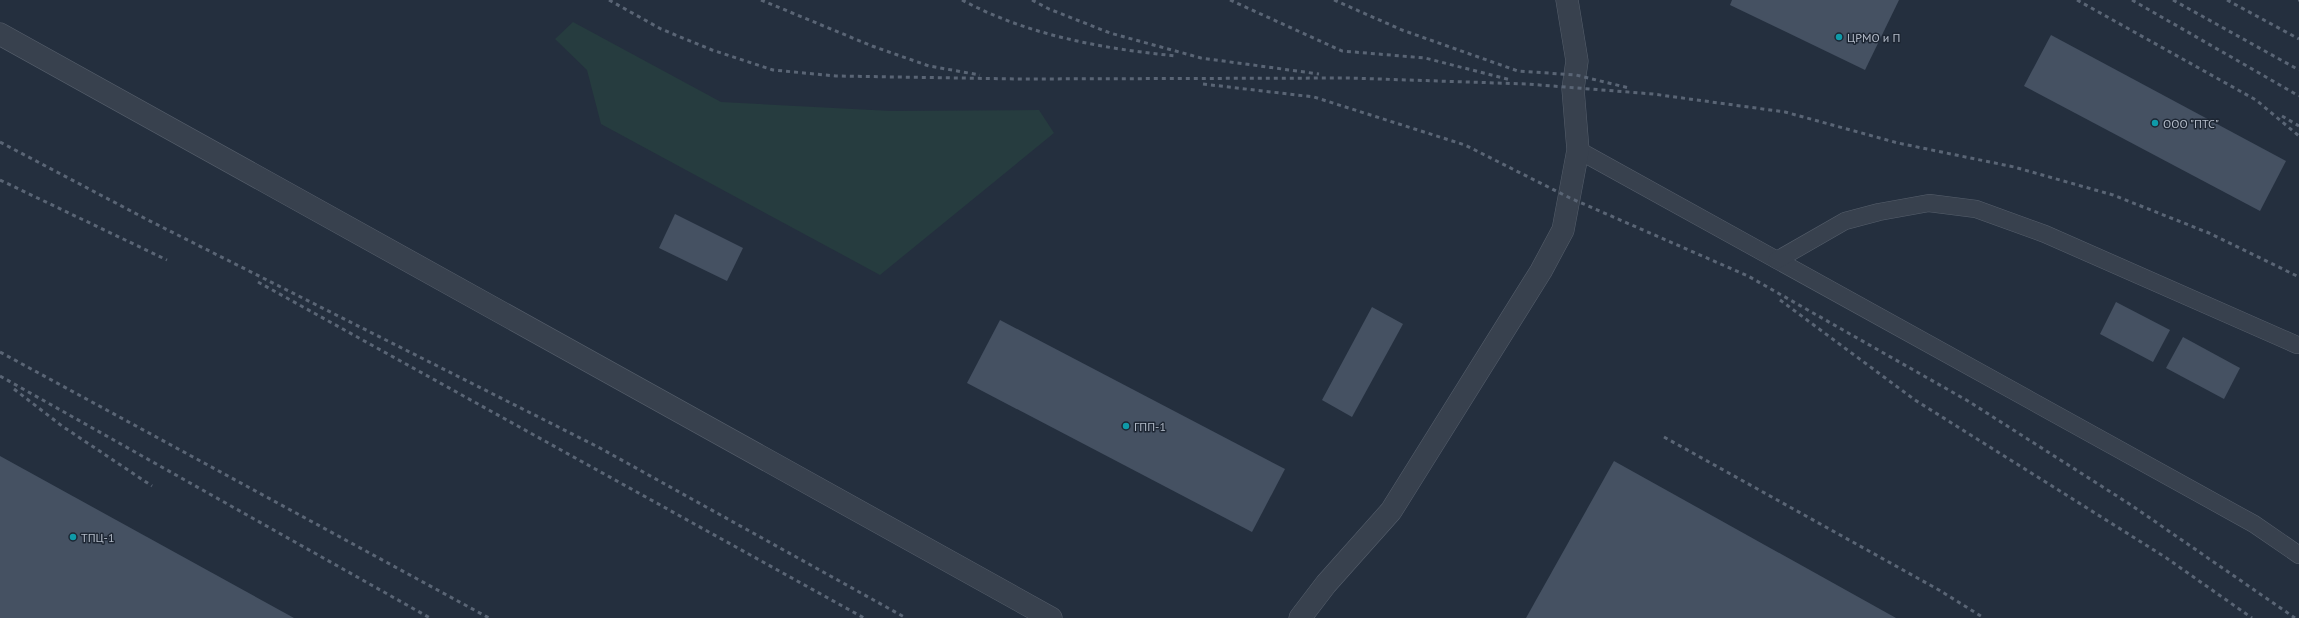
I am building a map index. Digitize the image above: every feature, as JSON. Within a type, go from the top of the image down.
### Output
[{"type":"street","points":[[1300,618],[1326,584],[1391,511],[1541,271],[1563,230],[1578,150],[1573,89],[1577,61],[1567,0]]},
{"type":"street","points":[[0,34],[1051,618]]},
{"type":"lane","points":[[1578,150],[2254,524],[2299,555]]},
{"type":"lane","points":[[1777,260],[1845,221],[1879,212],[1929,203],[1976,209],[2045,234],[2297,345]]},
{"type":"green space","points":[[573,22],[721,102],[891,111],[1039,110],[1054,133],[880,275],[601,124],[587,70],[555,39]]},
{"type":"building","name":"ЦРМО и П","points":[[1732,0],[1899,0],[1865,70],[1730,5]]},
{"type":"building","name":"ООО \"ПТС\"","points":[[2051,35],[2286,161],[2260,211],[2024,86]]},
{"type":"building","points":[[675,214],[743,248],[727,281],[659,248]]},
{"type":"building","points":[[2116,302],[2170,330],[2153,362],[2100,334]]},
{"type":"building","points":[[1372,307],[1403,324],[1352,417],[1322,400]]},
{"type":"building","name":"ГПП-1","points":[[1000,320],[1285,469],[1252,532],[967,383]]},
{"type":"building","points":[[2183,337],[2240,368],[2224,399],[2166,368]]},
{"type":"building","name":"ТПЦ-1","points":[[0,456],[294,618],[0,618]]},
{"type":"building","points":[[1614,461],[1896,618],[1526,618]]},
{"type":"railway","points":[[609,0],[661,29],[712,50],[773,70],[836,76],[1020,79],[1349,78],[1527,84],[1653,94],[1785,112],[1898,143],[2014,167],[2113,195],[2209,233],[2299,277]]},
{"type":"railway","points":[[761,0],[872,46],[929,66],[980,75]]},
{"type":"railway","points":[[962,0],[1013,23],[1039,31],[1121,49],[1177,56]]},
{"type":"railway","points":[[1032,0],[1049,9],[1110,33],[1201,58],[1319,74]]},
{"type":"railway","points":[[1230,0],[1342,51],[1425,58],[1511,80]]},
{"type":"railway","points":[[1334,0],[1402,30],[1518,71],[1576,75],[1629,88]]},
{"type":"railway","points":[[2077,0],[2256,100],[2299,136]]},
{"type":"railway","points":[[2132,0],[2299,96]]},
{"type":"railway","points":[[2173,0],[2299,70]]},
{"type":"railway","points":[[2227,0],[2299,39]]},
{"type":"railway","points":[[1203,84],[1314,97],[1465,145],[1570,198],[1748,276],[1968,401],[2131,505],[2295,618]]},
{"type":"railway","points":[[2282,116],[2299,126]]},
{"type":"railway","points":[[0,142],[148,220],[600,448],[906,618]]},
{"type":"railway","points":[[0,180],[167,260]]},
{"type":"railway","points":[[258,282],[864,618]]},
{"type":"railway","points":[[1780,300],[1915,400],[2165,557],[2252,618]]},
{"type":"railway","points":[[0,352],[489,618]]},
{"type":"railway","points":[[0,376],[430,618]]},
{"type":"railway","points":[[14,389],[62,426],[152,486]]},
{"type":"railway","points":[[1664,437],[1939,590],[1984,618]]},
{"type":"place","name":"ЦРМО и П","points":[[1839,37]]},
{"type":"place","name":"ООО \"ПТС\"","points":[[2155,123]]},
{"type":"place","name":"ГПП-1","points":[[1126,426]]},
{"type":"place","name":"ТПЦ-1","points":[[73,537]]}]
